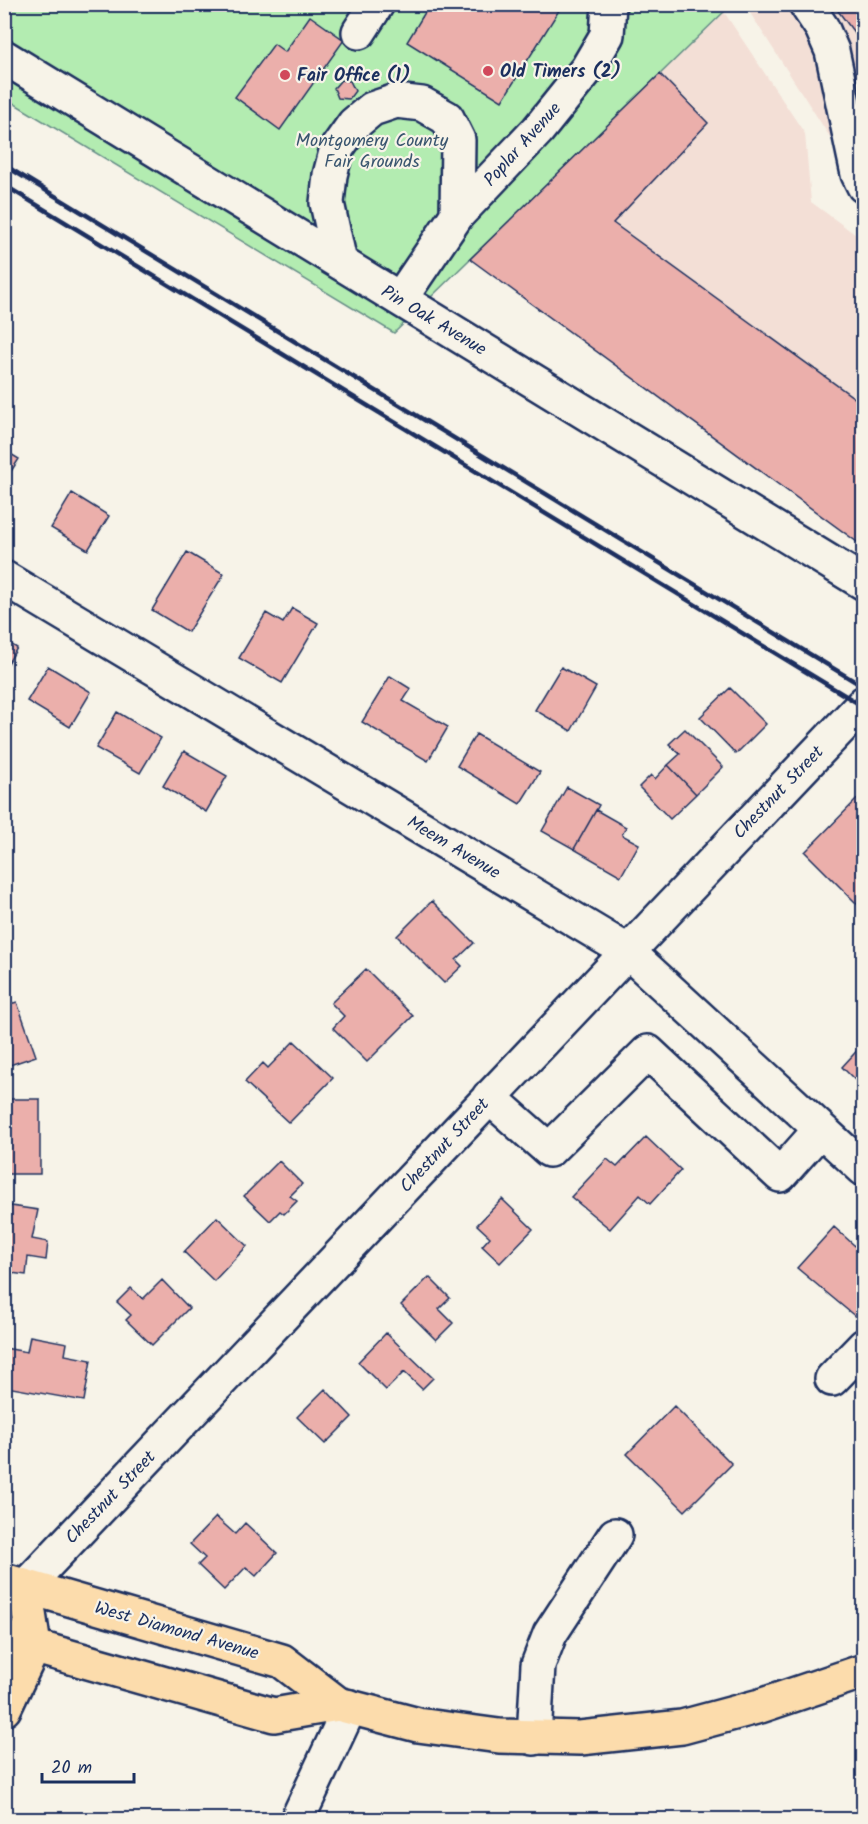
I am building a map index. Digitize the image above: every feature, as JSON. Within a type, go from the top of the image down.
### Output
[{"type":"main road","points":[[4,1708],[19,1642],[11,1591]]},
{"type":"main road","name":"West Diamond Avenue","points":[[11,1591],[282,1661],[344,1706],[418,1725],[499,1736],[580,1738],[682,1727],[760,1706],[864,1671]]},
{"type":"main road","name":"West Diamond Avenue","points":[[19,1642],[274,1715],[344,1706]]},
{"type":"street","points":[[359,32],[377,4]]},
{"type":"street","name":"Poplar Avenue","points":[[457,215],[538,130],[587,69],[607,35],[609,4]]},
{"type":"street","points":[[806,4],[822,28],[832,51],[858,174],[864,186]]},
{"type":"street","name":"Pin Oak Avenue","points":[[4,57],[864,583]]},
{"type":"street","points":[[340,262],[327,203],[330,175],[338,148],[354,124],[372,109],[396,101],[422,104],[447,118],[458,140],[457,215],[400,299]]},
{"type":"street","name":"Meem Avenue","points":[[4,578],[627,951],[864,1170]]},
{"type":"street","name":"Chestnut Street","points":[[11,1591],[489,1097],[864,703]]},
{"type":"street","points":[[489,1097],[549,1150],[648,1052],[780,1175],[820,1130]]},
{"type":"street","points":[[832,1379],[864,1346]]},
{"type":"street","points":[[534,1738],[538,1665],[550,1634],[615,1535]]},
{"type":"street","points":[[297,1820],[344,1706]]},
{"type":"shaded area","points":[[745,5],[863,5],[863,175],[848,165]]},
{"type":"shaded area","points":[[724,12],[805,134],[811,202],[863,240],[863,405],[613,223],[708,123],[660,74]]},
{"type":"green space","name":"Montgomery County Fair Grounds","points":[[4,5],[731,5],[394,333],[5,98]]},
{"type":"building","name":"Old Timers (2)","points":[[430,4],[563,4],[502,101],[407,42]]},
{"type":"building","points":[[833,4],[864,4],[864,46]]},
{"type":"building","name":"Fair Office (1)","points":[[310,16],[344,40],[280,130],[235,97],[274,44],[285,52]]},
{"type":"building","points":[[660,74],[708,123],[613,223],[864,405],[864,547],[470,259]]},
{"type":"building","points":[[341,80],[350,81],[355,91],[349,99],[338,98],[334,88]]},
{"type":"building","points":[[4,450],[19,459],[4,482]]},
{"type":"building","points":[[72,493],[109,516],[88,550],[51,528]]},
{"type":"building","points":[[187,552],[224,574],[188,632],[152,610]]},
{"type":"building","points":[[292,608],[318,623],[282,683],[239,658],[266,613],[283,623]]},
{"type":"building","points":[[4,640],[17,648],[4,670]]},
{"type":"building","points":[[48,666],[91,692],[70,727],[27,701]]},
{"type":"building","points":[[561,667],[596,687],[571,731],[535,710]]},
{"type":"building","points":[[390,676],[411,689],[403,701],[448,727],[428,761],[362,722]]},
{"type":"building","points":[[730,688],[766,724],[736,754],[700,717]]},
{"type":"building","points":[[117,712],[161,738],[140,773],[96,748]]},
{"type":"building","points":[[685,729],[723,767],[696,794],[668,765],[680,754],[669,744]]},
{"type":"building","points":[[476,734],[540,772],[520,804],[457,766]]},
{"type":"building","points":[[184,751],[227,776],[206,812],[163,786]]},
{"type":"building","points":[[668,765],[696,794],[670,819],[639,787],[651,775],[655,779]]},
{"type":"building","points":[[567,787],[599,805],[574,849],[542,831]]},
{"type":"building","points":[[864,792],[864,911],[805,852]]},
{"type":"building","points":[[596,810],[626,827],[622,835],[639,844],[621,876],[574,849]]},
{"type":"building","points":[[432,901],[474,943],[456,960],[462,966],[444,983],[397,936]]},
{"type":"building","points":[[366,969],[413,1016],[367,1062],[333,1028],[344,1016],[331,1003]]},
{"type":"building","points":[[17,1002],[36,1056],[4,1067],[4,1006]]},
{"type":"building","points":[[294,1041],[333,1078],[289,1123],[245,1082],[263,1063],[268,1068]]},
{"type":"building","points":[[864,1043],[864,1089],[842,1067]]},
{"type":"building","points":[[4,1099],[40,1099],[40,1174],[4,1174]]},
{"type":"building","points":[[646,1137],[681,1170],[650,1204],[640,1195],[610,1229],[571,1197],[607,1159],[617,1167]]},
{"type":"building","points":[[279,1161],[302,1184],[290,1196],[297,1201],[284,1214],[280,1211],[270,1221],[244,1196]]},
{"type":"building","points":[[502,1199],[533,1229],[500,1263],[482,1246],[490,1237],[477,1225]]},
{"type":"building","points":[[4,1205],[38,1210],[32,1239],[48,1242],[46,1260],[28,1257],[26,1275],[4,1272]]},
{"type":"building","points":[[217,1217],[247,1246],[214,1281],[184,1252]]},
{"type":"building","points":[[834,1227],[864,1254],[863,1323],[797,1268]]},
{"type":"building","points":[[429,1277],[450,1298],[439,1309],[453,1323],[436,1340],[401,1305]]},
{"type":"building","points":[[162,1280],[189,1308],[152,1345],[126,1320],[131,1315],[117,1302],[131,1288],[143,1299]]},
{"type":"building","points":[[386,1333],[433,1378],[422,1389],[404,1372],[386,1390],[358,1362]]},
{"type":"building","points":[[30,1336],[67,1343],[65,1355],[91,1360],[84,1401],[7,1387],[4,1402],[4,1348],[27,1352]]},
{"type":"building","points":[[325,1389],[352,1417],[325,1444],[297,1417]]},
{"type":"building","points":[[674,1406],[732,1464],[685,1511],[627,1454]]},
{"type":"building","points":[[216,1517],[235,1534],[245,1523],[277,1553],[256,1576],[246,1567],[224,1590],[198,1565],[205,1558],[190,1544]]},
{"type":"railway","points":[[4,165],[864,687]]},
{"type":"railway","points":[[4,185],[864,707]]},
{"type":"place","name":"Old Timers (2)","points":[[488,71]]},
{"type":"place","name":"Fair Office (1)","points":[[285,75]]}]
